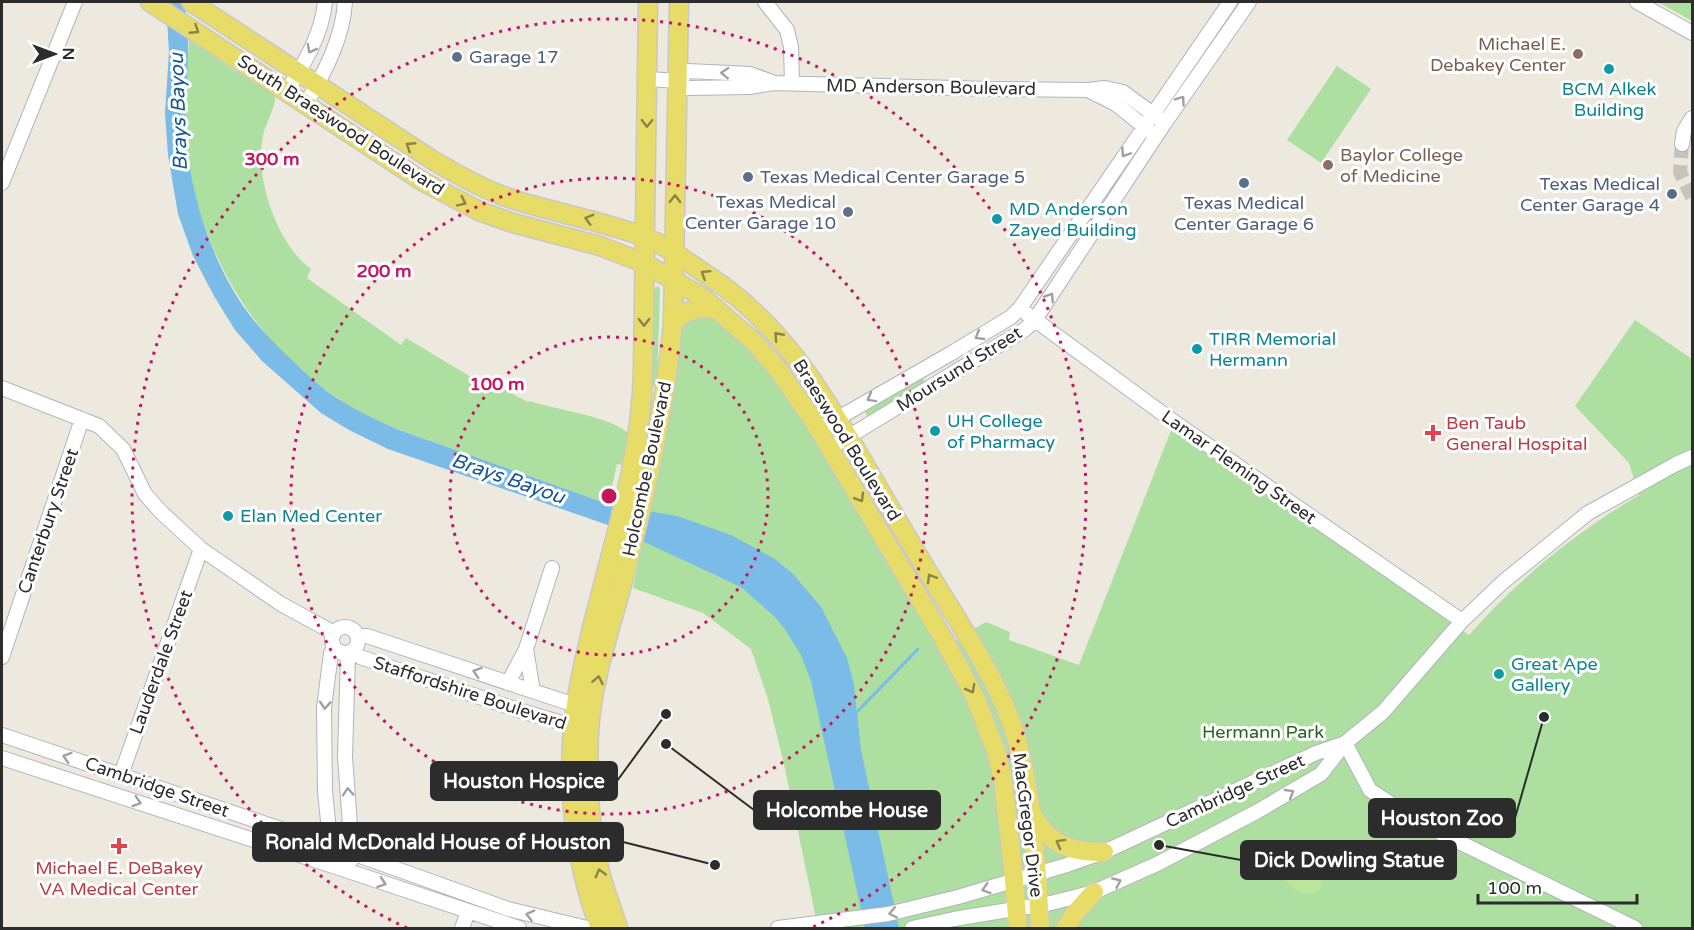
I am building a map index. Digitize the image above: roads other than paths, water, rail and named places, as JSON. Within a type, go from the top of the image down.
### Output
[{"type":"main road","name":"South Braeswood Boulevard","points":[[150,2],[422,181],[479,210],[513,223],[600,246],[644,263]]},
{"type":"main road","name":"South Braeswood Boulevard","points":[[191,2],[434,161],[485,189],[515,200],[580,216],[645,237]]},
{"type":"main road","name":"Holcombe Boulevard","points":[[641,467],[648,2]]},
{"type":"main road","name":"Holcombe Boulevard","points":[[600,928],[582,868],[572,780],[584,708],[641,467],[666,390],[673,322],[679,2]]},
{"type":"main road","name":"Braeswood Boulevard","points":[[645,237],[720,284],[768,324],[792,351],[836,417],[961,628]]},
{"type":"main road","name":"Braeswood Boulevard","points":[[644,263],[673,279],[716,308],[753,341],[776,366],[819,429],[943,638]]},
{"type":"main road","points":[[673,322],[678,317],[696,309],[716,308]]},
{"type":"main road","name":"MacGregor Drive","points":[[961,628],[993,683],[1011,723],[1022,765],[1029,810],[1037,874],[1040,928]]},
{"type":"main road","name":"MacGregor Drive","points":[[943,638],[974,696],[996,751],[1003,781],[1018,928]]},
{"type":"main road","name":"Holcombe Boulevard","points":[[581,729],[598,866],[618,928]]},
{"type":"main road","points":[[1029,810],[1041,830],[1059,845],[1081,852],[1104,852]]},
{"type":"main road","points":[[1065,928],[1095,892]]},
{"type":"street","points":[[2,183],[75,2]]},
{"type":"street","points":[[286,93],[318,36],[325,2]]},
{"type":"street","points":[[305,105],[318,85],[339,38],[345,2]]},
{"type":"street","points":[[765,2],[787,30],[791,47],[792,83]]},
{"type":"street","name":"Moursund Street","points":[[819,429],[836,417],[950,354],[1020,308],[1230,2]]},
{"type":"street","name":"Moursund Street","points":[[830,448],[1015,336],[1034,321],[1160,130],[1249,2]]},
{"type":"street","points":[[1637,2],[1692,33]]},
{"type":"street","name":"MD Anderson Boulevard","points":[[648,79],[678,81],[687,71],[750,74],[774,83],[1088,90],[1105,88],[1123,92],[1152,114],[1160,130]]},
{"type":"street","name":"MD Anderson Boulevard","points":[[1088,90],[1116,104],[1144,126],[1160,130]]},
{"type":"street","points":[[1692,118],[1684,131],[1682,144],[1692,137]]},
{"type":"street","name":"Lamar Fleming Street","points":[[1020,308],[1034,321],[1170,419],[1462,621]]},
{"type":"street","points":[[2,388],[99,426],[123,449],[145,494],[201,549],[280,604],[334,633]]},
{"type":"street","name":"Canterbury Street","points":[[2,657],[82,419]]},
{"type":"street","name":"Cambridge Street","points":[[912,928],[1039,906],[1095,892],[1157,864],[1258,811],[1321,774],[1345,742],[1383,712],[1462,621],[1503,582],[1588,513],[1692,457]]},
{"type":"street","name":"Lauderdale Street","points":[[121,775],[201,549]]},
{"type":"street","points":[[508,683],[526,649],[552,568]]},
{"type":"street","points":[[343,869],[329,845],[325,791],[324,708],[331,653],[345,651],[357,644],[357,636],[348,627],[340,628],[334,633],[332,641],[345,651]]},
{"type":"street","name":"Staffordshire Boulevard","points":[[357,636],[367,636],[584,708]]},
{"type":"street","points":[[526,649],[533,691]]},
{"type":"street","points":[[343,869],[352,853],[345,757],[345,651]]},
{"type":"street","name":"Staffordshire Boulevard","points":[[345,651],[516,710],[581,729]]},
{"type":"street","name":"Cambridge Street","points":[[2,735],[329,845],[508,909],[587,928]]},
{"type":"street","points":[[1345,742],[1370,790],[1420,823],[1635,928]]},
{"type":"street","name":"Cambridge Street","points":[[778,928],[888,914],[1037,874],[1104,852],[1316,753],[1345,742]]},
{"type":"street","name":"Cambridge Street","points":[[2,758],[519,928]]},
{"type":"street","points":[[462,928],[468,912]]},
{"type":"water","name":"Brays Bayou","points":[[166,2],[184,2],[188,34],[186,133],[188,156],[198,206],[215,254],[238,299],[252,318],[309,376],[338,399],[399,430],[608,504],[677,516],[731,535],[775,559],[793,574],[821,607],[847,658],[854,685],[861,750],[899,928],[865,928],[811,681],[801,655],[775,617],[741,587],[608,525],[388,449],[349,430],[321,413],[262,361],[235,330],[193,256],[178,214],[168,155],[165,113],[169,52]]},
{"type":"waterway","points":[[855,714],[918,649]]},
{"type":"tunnel","points":[[1682,144],[1680,172],[1692,197]]},
{"type":"place","name":"Michael E. Debakey Center","points":[[1578,54]]},
{"type":"place","name":"Garage 17","points":[[457,57]]},
{"type":"place","name":"BCM Alkek Building","points":[[1609,69]]},
{"type":"place","name":"Baylor College of Medicine","points":[[1328,165]]},
{"type":"place","name":"Texas Medical Center Garage 5","points":[[748,177]]},
{"type":"place","name":"Texas Medical Center Garage 6","points":[[1244,183]]},
{"type":"place","name":"Texas Medical Center Garage 4","points":[[1672,194]]},
{"type":"place","name":"Texas Medical Center Garage 10","points":[[848,212]]},
{"type":"place","name":"MD Anderson Zayed Building","points":[[997,219]]},
{"type":"place","name":"TIRR Memorial Hermann","points":[[1197,349]]},
{"type":"place","name":"UH College of Pharmacy","points":[[935,431]]},
{"type":"place","name":"Ben Taub General Hospital","points":[[1433,433]]},
{"type":"place","name":"Elan Med Center","points":[[228,516]]},
{"type":"place","name":"Great Ape Gallery","points":[[1499,674]]},
{"type":"place","name":"Houston Hospice","points":[[666,714]]},
{"type":"place","name":"Houston Zoo","points":[[1544,717]]},
{"type":"place","name":"Holcombe House","points":[[666,744]]},
{"type":"place","name":"Dick Dowling Statue","points":[[1159,845]]},
{"type":"place","name":"Michael E. DeBakey VA Medical Center","points":[[119,846]]},
{"type":"place","name":"Ronald McDonald House of Houston","points":[[715,865]]},
{"type":"park label","name":"Hermann Park","points":[[1263,732]]}]
